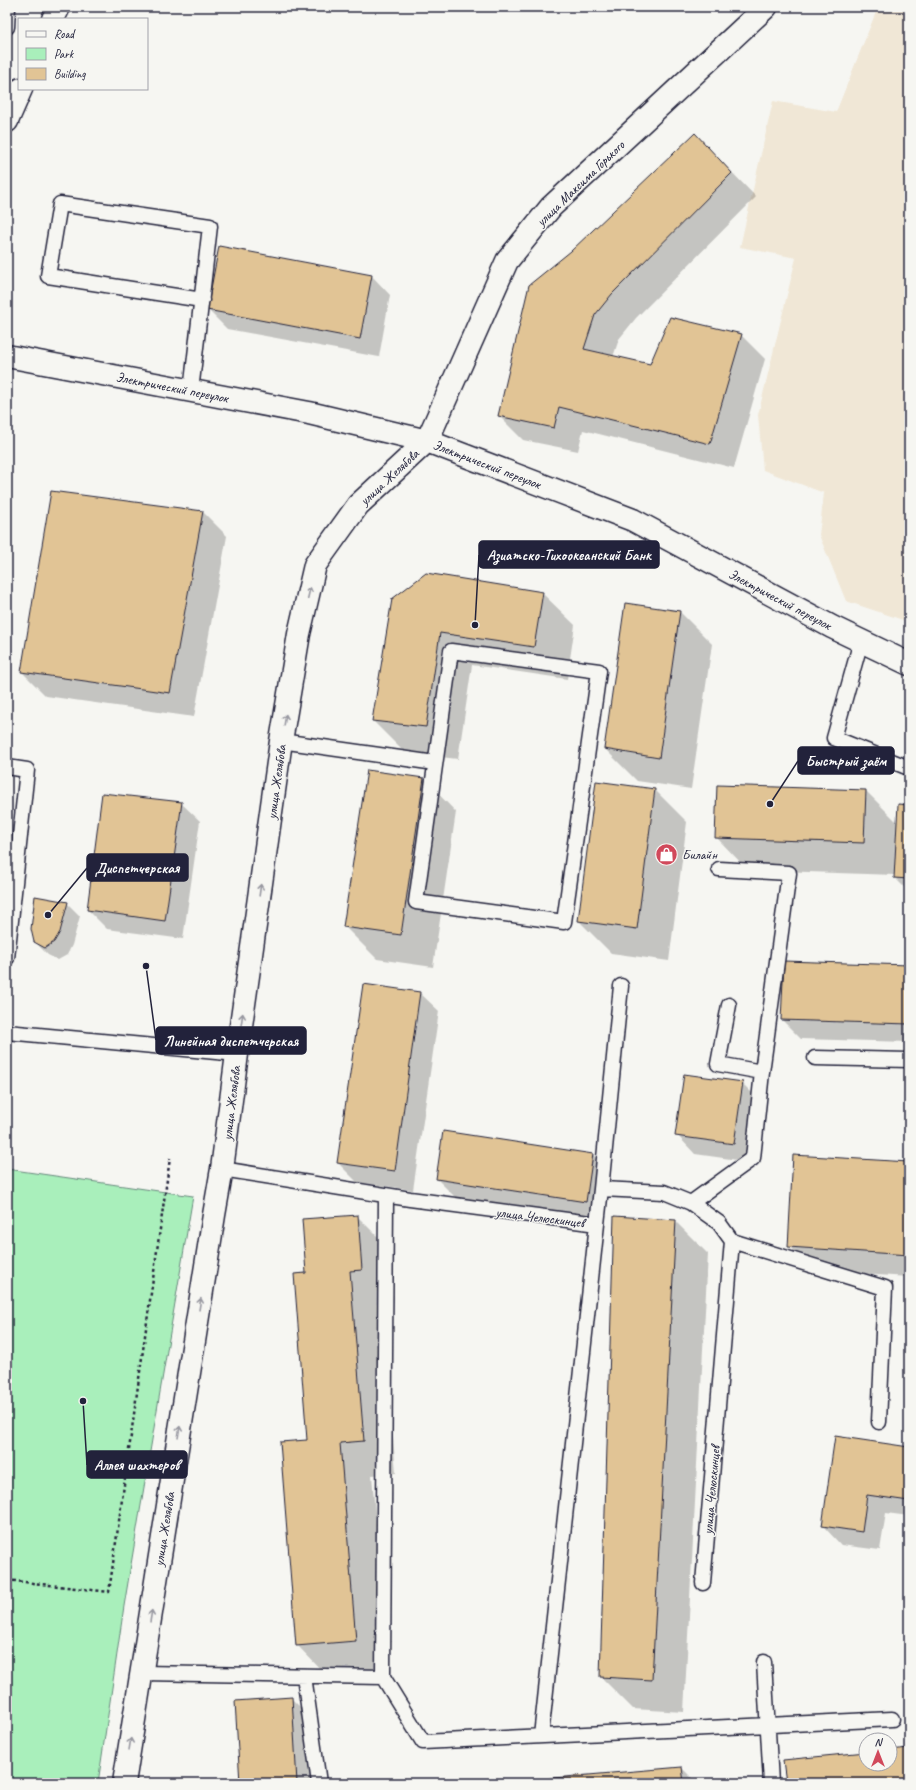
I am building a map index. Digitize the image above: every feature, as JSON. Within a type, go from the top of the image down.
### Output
[{"type":"street","points":[[53,18],[58,7]]},
{"type":"street","name":"улица Максима Горького","points":[[427,441],[506,261],[551,207],[766,7]]},
{"type":"street","points":[[7,121],[21,90]]},
{"type":"street","name":"Электрический переулок","points":[[7,356],[309,413],[427,441],[633,520],[832,627],[909,664]]},
{"type":"street","name":"улица Желябова","points":[[124,1783],[212,1223],[222,1169],[281,741],[299,634],[315,565],[358,505],[427,441]]},
{"type":"lane","points":[[7,27],[8,7]]},
{"type":"lane","points":[[191,391],[202,300],[210,226],[60,204],[48,276],[202,300]]},
{"type":"lane","points":[[861,641],[834,738],[909,768]]},
{"type":"lane","points":[[451,651],[599,671],[564,922],[416,902],[435,763],[451,651]]},
{"type":"lane","points":[[281,741],[435,763]]},
{"type":"lane","points":[[7,767],[27,770],[7,958]]},
{"type":"lane","points":[[691,1203],[753,1158],[762,1072],[789,873],[718,869]]},
{"type":"lane","name":"улица Челюскинцев","points":[[222,1169],[386,1196],[597,1224],[621,986]]},
{"type":"lane","points":[[729,1004],[718,1064],[762,1072]]},
{"type":"lane","points":[[7,1032],[237,1054]]},
{"type":"lane","points":[[815,1058],[909,1060]]},
{"type":"lane","points":[[601,1189],[664,1192],[691,1203],[718,1223],[732,1241],[884,1288],[879,1422]]},
{"type":"lane","points":[[386,1196],[382,1677],[423,1742],[892,1720]]},
{"type":"lane","points":[[541,1736],[597,1224]]},
{"type":"lane","name":"улица Челюскинцев","points":[[703,1583],[732,1241]]},
{"type":"lane","points":[[764,1662],[771,1783]]},
{"type":"lane","points":[[142,1673],[382,1677]]},
{"type":"lane","points":[[304,1676],[319,1783]]},
{"type":"path","points":[[7,1580],[109,1592],[170,1158]]},
{"type":"shaded area","points":[[878,7],[909,7],[909,622],[846,601],[819,535],[824,493],[763,470],[758,415],[796,258],[740,247],[773,101],[836,112]]},
{"type":"green space","points":[[7,1169],[193,1196],[124,1606],[98,1783],[7,1783]]},
{"type":"building","points":[[695,133],[732,173],[612,294],[595,315],[584,349],[650,364],[670,317],[742,334],[710,444],[559,407],[554,428],[498,416],[529,285],[571,251]]},
{"type":"building","points":[[219,246],[372,275],[360,339],[207,310]]},
{"type":"building","points":[[51,491],[203,511],[170,693],[21,672]]},
{"type":"building","points":[[426,573],[543,592],[534,647],[440,633],[426,727],[372,721],[392,599]]},
{"type":"building","points":[[625,603],[680,611],[659,758],[604,749]]},
{"type":"building","points":[[367,770],[424,778],[401,935],[343,927]]},
{"type":"building","points":[[596,781],[655,789],[637,929],[578,921]]},
{"type":"building","points":[[717,785],[866,790],[864,843],[715,838]]},
{"type":"building","points":[[102,793],[182,802],[165,921],[87,910]]},
{"type":"building","points":[[898,804],[909,805],[909,879],[894,878]]},
{"type":"building","points":[[35,896],[68,902],[60,932],[54,942],[45,948],[34,942],[31,929]]},
{"type":"building","points":[[784,961],[909,965],[909,1024],[781,1020]]},
{"type":"building","points":[[363,984],[420,992],[395,1171],[337,1163]]},
{"type":"building","points":[[684,1074],[743,1082],[734,1144],[675,1136]]},
{"type":"building","points":[[443,1131],[593,1154],[586,1202],[436,1179]]},
{"type":"building","points":[[793,1155],[909,1162],[909,1255],[788,1247]]},
{"type":"building","points":[[358,1215],[362,1270],[350,1271],[364,1441],[340,1443],[356,1641],[296,1646],[280,1442],[307,1440],[294,1274],[306,1273],[302,1219]]},
{"type":"building","points":[[614,1216],[676,1220],[652,1680],[600,1677]]},
{"type":"building","points":[[835,1436],[909,1447],[909,1501],[867,1495],[862,1532],[822,1526]]},
{"type":"building","points":[[292,1697],[297,1783],[240,1783],[235,1701]]},
{"type":"building","points":[[909,1748],[909,1783],[786,1783],[783,1760],[858,1753],[858,1772],[898,1772],[898,1749]]},
{"type":"building","points":[[682,1767],[684,1783],[495,1783]]},
{"type":"place","name":"Азиатско-Тихоокеанский Банк","points":[[475,625]]},
{"type":"place","name":"Быстрый заём","points":[[770,804]]},
{"type":"place","name":"Билайн","points":[[666,854]]},
{"type":"place","name":"Диспетчерская","points":[[48,915]]},
{"type":"place","name":"Линейная диспетчерская","points":[[146,966]]},
{"type":"place","name":"Аллея шахтеров","points":[[83,1401]]}]
